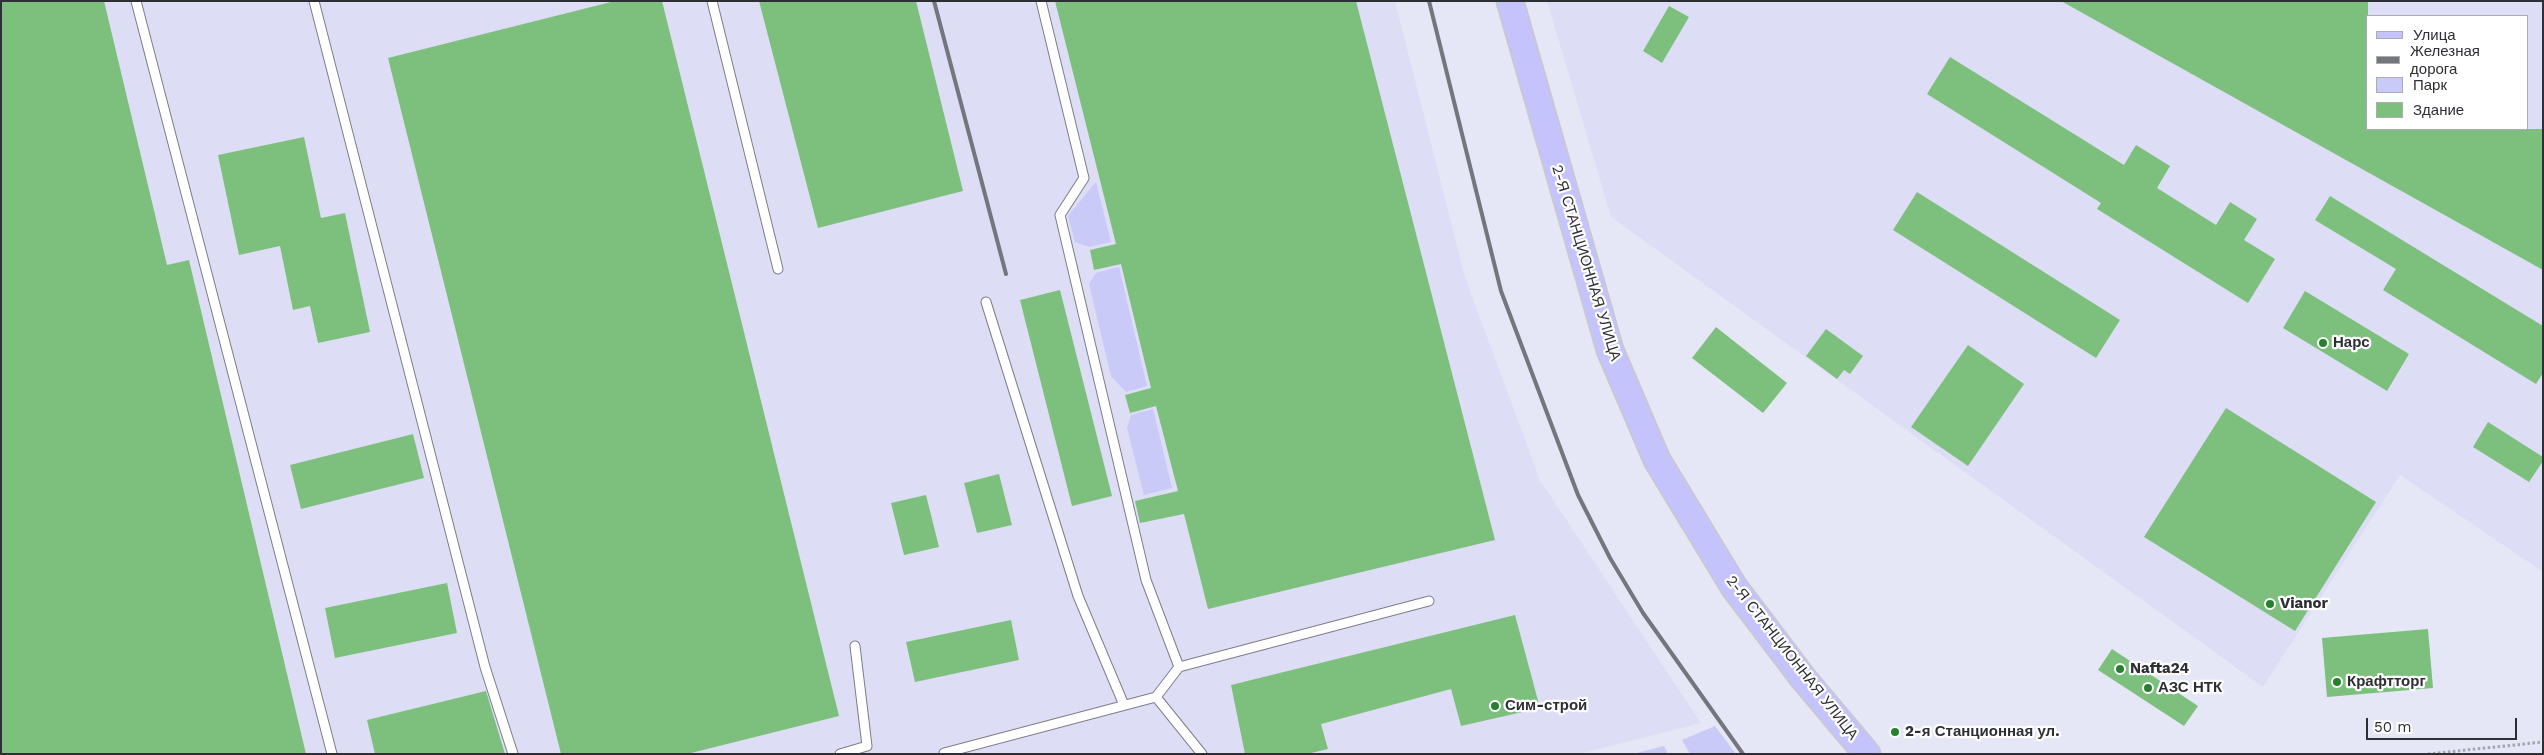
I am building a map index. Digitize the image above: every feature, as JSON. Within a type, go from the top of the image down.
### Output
[{"type":"main road","name":"2-Я СТАНЦИОННАЯ УЛИЦА","points":[[1510,1],[1610,350],[1657,460],[1734,587],[1804,678],[1867,754]]},
{"type":"lane","points":[[136,1],[332,754]]},
{"type":"lane","points":[[314,1],[485,667],[513,754]]},
{"type":"lane","points":[[712,1],[778,269]]},
{"type":"lane","points":[[1041,1],[1084,178],[1060,215],[1146,580],[1178,667]]},
{"type":"lane","points":[[986,302],[1078,596],[1124,705]]},
{"type":"lane","points":[[944,753],[1156,697],[1178,667],[1429,601]]},
{"type":"lane","points":[[840,754],[867,746],[855,646]]},
{"type":"lane","points":[[1156,697],[1202,754]]},
{"type":"path","points":[[2428,754],[2543,742]]},
{"type":"shaded area","points":[[1,1],[1395,1],[1465,277],[1540,480],[1701,723],[1579,754],[1,754]]},
{"type":"shaded area","points":[[1547,1],[2543,1],[2543,572],[2400,475],[2263,687],[1611,217]]},
{"type":"green space","points":[[1096,182],[1111,242],[1089,247],[1075,242],[1068,216]]},
{"type":"green space","points":[[1119,267],[1147,386],[1126,392],[1111,376],[1089,284],[1096,273]]},
{"type":"green space","points":[[1153,409],[1172,488],[1144,495],[1127,428],[1131,415]]},
{"type":"green space","points":[[1715,726],[1736,754],[1690,754],[1682,740]]},
{"type":"green space","points":[[1664,746],[1668,754],[1633,754]]},
{"type":"building","points":[[1,1],[104,1],[167,265],[189,260],[306,754],[1,754]]},
{"type":"building","points":[[615,1],[662,1],[839,716],[687,754],[561,754],[388,58]]},
{"type":"building","points":[[759,1],[916,1],[963,191],[818,228]]},
{"type":"building","points":[[1055,1],[1356,1],[1495,540],[1208,609],[1184,514],[1140,523],[1135,501],[1178,491],[1156,406],[1130,413],[1125,395],[1151,388],[1121,264],[1094,270],[1090,250],[1116,244]]},
{"type":"building","points":[[2061,1],[2368,1],[2368,15],[2366,15],[2366,130],[2543,129],[2543,270]]},
{"type":"building","points":[[1669,6],[1689,17],[1662,63],[1643,51]]},
{"type":"building","points":[[1950,57],[2124,165],[2136,145],[2170,166],[2157,188],[2216,225],[2230,202],[2257,219],[2244,240],[2275,259],[2248,303],[2097,209],[2101,203],[1927,94]]},
{"type":"building","points":[[304,137],[321,218],[345,213],[370,332],[318,343],[310,306],[293,310],[280,246],[239,255],[218,155]]},
{"type":"building","points":[[1917,192],[2120,320],[2096,358],[1893,230]]},
{"type":"building","points":[[2330,196],[2543,326],[2543,373],[2536,384],[2383,290],[2396,269],[2315,220]]},
{"type":"building","points":[[1060,290],[1112,496],[1072,506],[1020,300]]},
{"type":"building","points":[[2305,291],[2409,354],[2387,391],[2283,328]]},
{"type":"building","points":[[1716,327],[1787,383],[1763,413],[1692,358]]},
{"type":"building","points":[[1826,329],[1863,356],[1850,374],[1844,370],[1837,379],[1806,356]]},
{"type":"building","points":[[1968,345],[2024,384],[1968,466],[1911,427]]},
{"type":"building","points":[[2226,408],[2376,502],[2295,631],[2144,537]]},
{"type":"building","points":[[2488,422],[2543,457],[2543,461],[2529,482],[2473,447]]},
{"type":"building","points":[[413,434],[424,478],[301,509],[290,465]]},
{"type":"building","points":[[999,474],[1012,525],[977,533],[964,483]]},
{"type":"building","points":[[926,495],[939,547],[904,555],[891,503]]},
{"type":"building","points":[[447,583],[457,633],[335,658],[325,608]]},
{"type":"building","points":[[1515,615],[1540,708],[1461,726],[1451,689],[1321,724],[1328,749],[1307,754],[1245,754],[1231,685]]},
{"type":"building","points":[[1011,620],[1019,660],[915,682],[906,642]]},
{"type":"building","points":[[2428,629],[2433,688],[2327,697],[2322,638]]},
{"type":"building","name":"АЗС НТК","points":[[2112,649],[2198,706],[2184,726],[2098,670]]},
{"type":"building","points":[[486,691],[505,754],[375,754],[367,720]]},
{"type":"railway","points":[[934,1],[1006,274]]},
{"type":"railway","points":[[1429,1],[1501,291],[1578,495],[1610,558],[1643,613],[1743,754]]},
{"type":"place","name":"Нарс","points":[[2323,343]]},
{"type":"place","name":"Vianor","points":[[2270,604]]},
{"type":"place","name":"Nafta24","points":[[2120,669]]},
{"type":"place","name":"Крафтторг","points":[[2337,682]]},
{"type":"place","name":"АЗС НТК","points":[[2148,688]]},
{"type":"place","name":"Сим-строй","points":[[1495,706]]},
{"type":"place","name":"2-я Станционная ул.","points":[[1895,732]]}]
